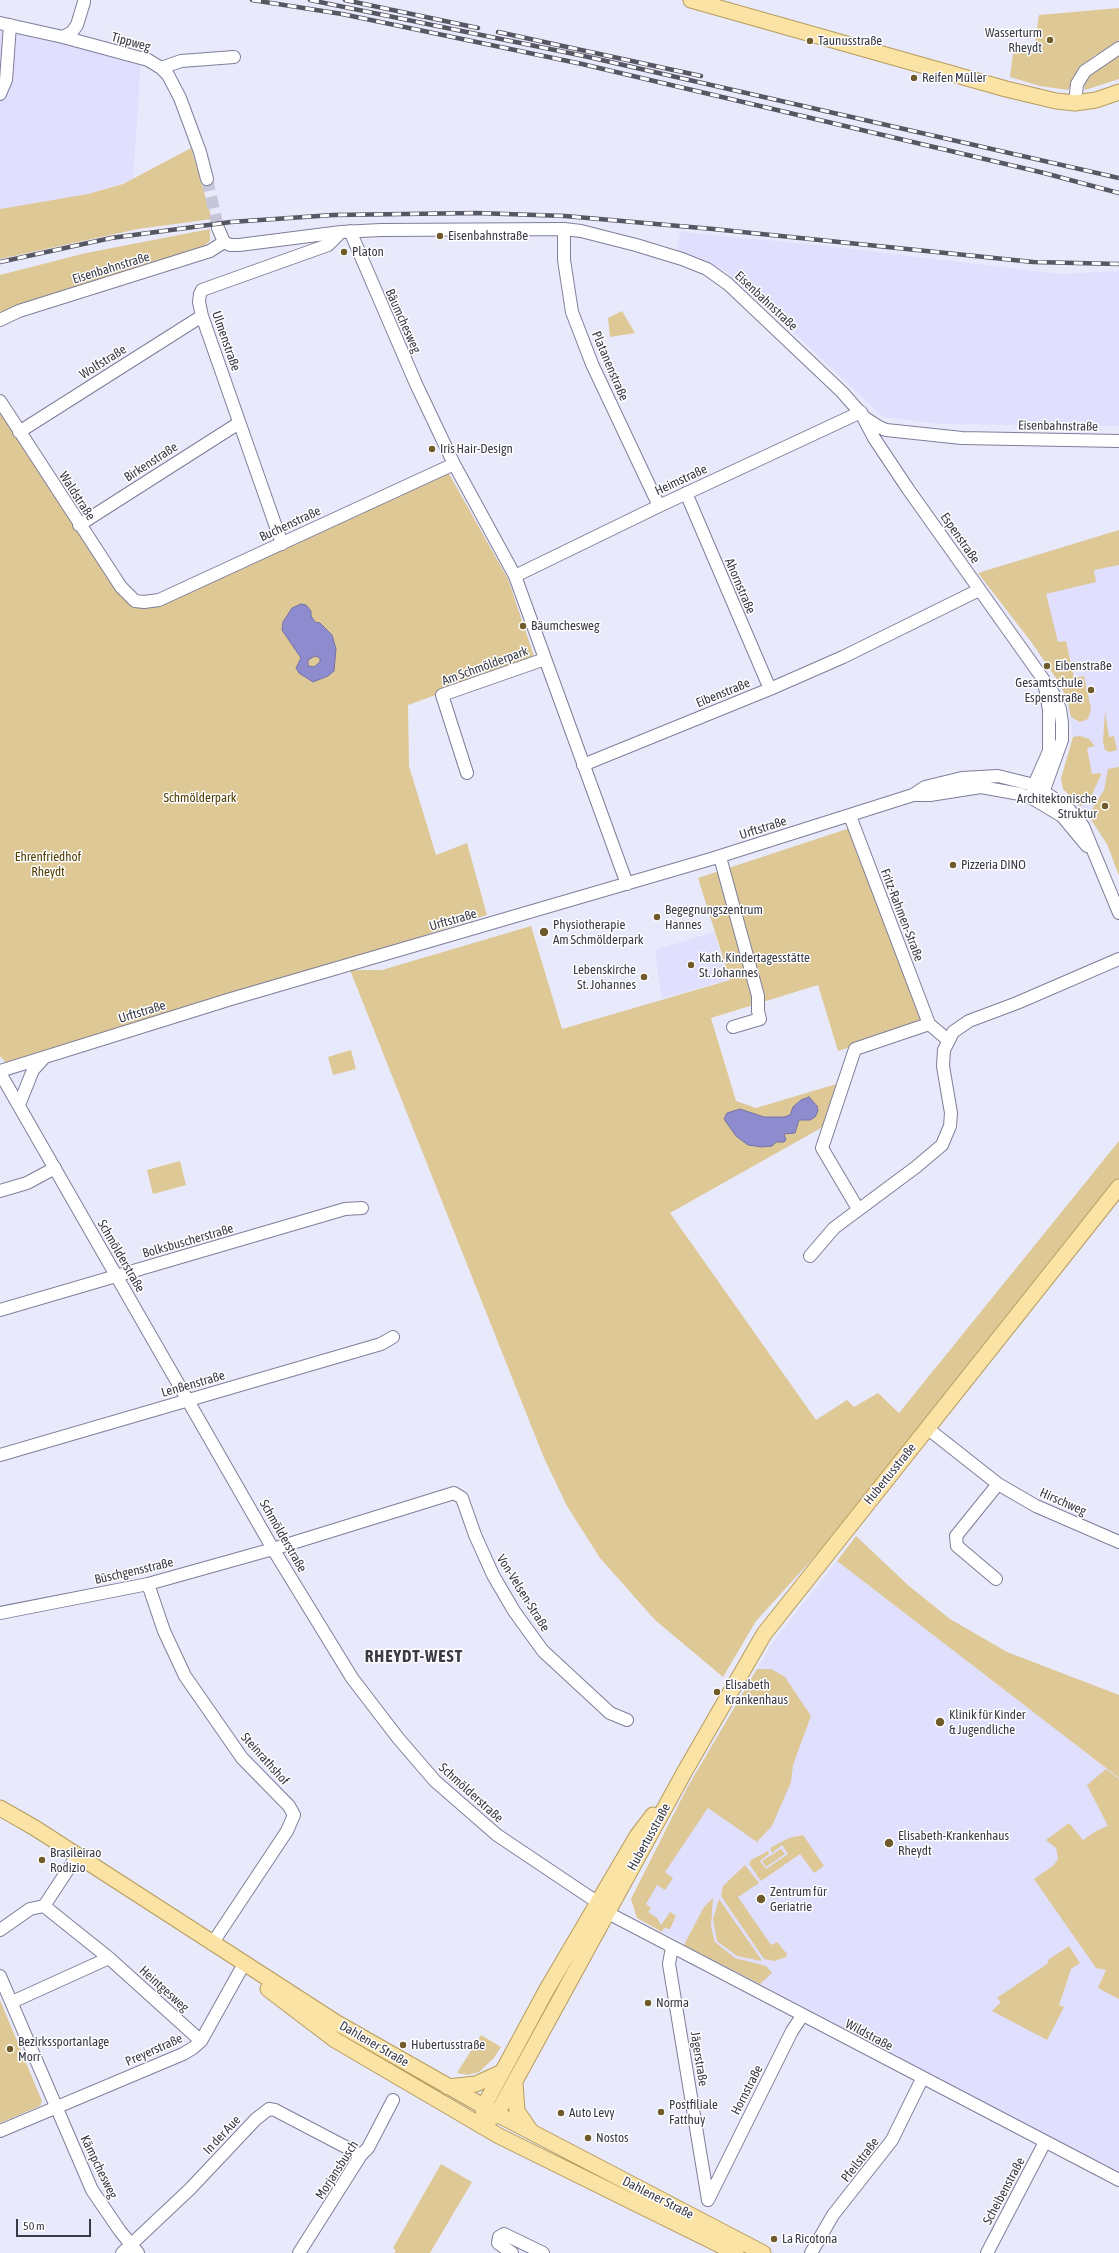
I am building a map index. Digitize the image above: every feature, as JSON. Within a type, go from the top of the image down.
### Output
[{"type":"main road","points":[[699,1],[1006,89],[1056,101],[1074,103],[1096,100],[1119,92]]},
{"type":"main road","name":"Hubertusstraße","points":[[481,2126],[497,2114],[551,2018],[602,1907],[637,1836],[682,1776],[730,1690],[774,1620],[1119,1187]]},
{"type":"main road","name":"Dahlener Straße","points":[[0,1808],[35,1828],[212,1944],[337,2023],[533,2134],[759,2252]]},
{"type":"main road","name":"Dahlener Straße","points":[[0,1819],[73,1862],[268,1989],[335,2040],[481,2126],[736,2253]]},
{"type":"main road","name":"Hubertusstraße","points":[[481,2126],[484,2106],[538,2005],[602,1907]]},
{"type":"main road","points":[[448,2087],[476,2084],[502,2072]]},
{"type":"main road","points":[[515,2082],[514,2097],[517,2110],[523,2122],[533,2134]]},
{"type":"street","points":[[63,37],[72,32],[77,25],[84,2]]},
{"type":"street","points":[[0,94],[6,80],[5,24]]},
{"type":"street","name":"Tippweg","points":[[5,24],[63,37],[148,60],[162,68],[168,75],[180,98],[200,152],[207,179]]},
{"type":"street","points":[[1074,103],[1077,84],[1085,71],[1119,48]]},
{"type":"street","points":[[162,68],[181,61],[234,58]]},
{"type":"street","points":[[218,228],[224,242]]},
{"type":"street","name":"Eisenbahnstraße","points":[[0,320],[19,311],[210,251],[224,242],[230,245],[239,245],[346,232],[564,229],[581,231],[659,252],[682,259],[707,270],[728,284],[842,392],[870,422],[886,430],[962,438],[1119,441]]},
{"type":"street","name":"Platanenstraße","points":[[564,229],[564,260],[572,312],[592,364],[659,506]]},
{"type":"street","name":"Ulmenstraße","points":[[282,544],[198,302],[202,290],[328,245],[346,232]]},
{"type":"street","name":"Bäumchesweg","points":[[346,232],[454,464],[515,576],[627,884]]},
{"type":"street","name":"Wolfstraße","points":[[19,432],[202,316]]},
{"type":"street","name":"Waldstraße","points":[[0,402],[120,587],[135,601]]},
{"type":"street","name":"Heimstraße","points":[[515,576],[686,493],[861,412]]},
{"type":"street","name":"Espenstraße","points":[[861,412],[874,438],[908,489],[1053,693],[1060,709],[1062,740],[1058,753],[1038,787]]},
{"type":"street","name":"Birkenstraße","points":[[79,525],[239,422]]},
{"type":"street","name":"Buchenstraße","points":[[135,601],[151,602],[159,600],[454,464]]},
{"type":"street","name":"Ahornstraße","points":[[686,493],[770,689]]},
{"type":"street","name":"Eibenstraße","points":[[583,765],[770,689],[842,657],[979,590]]},
{"type":"street","name":"Am Schmölderpark","points":[[467,773],[442,695],[545,659]]},
{"type":"street","name":"Urftstraße","points":[[0,1072],[231,999],[720,857],[913,795],[925,787],[962,778],[998,776],[1038,787],[1068,808],[1083,826],[1119,913]]},
{"type":"street","name":"Urftstraße","points":[[913,795],[930,796],[981,787],[1020,794],[1032,798],[1062,816],[1097,858]]},
{"type":"street","points":[[1032,798],[1038,787]]},
{"type":"street","name":"Fritz-Rahmen-Straße","points":[[850,816],[929,1024],[948,1040]]},
{"type":"street","points":[[720,857],[758,996],[758,1011],[760,1019],[733,1027]]},
{"type":"street","points":[[810,1256],[834,1228],[916,1167],[942,1144],[950,1126],[951,1113],[943,1066],[944,1050],[948,1040],[961,1025],[1018,1003],[1119,959]]},
{"type":"street","points":[[858,1209],[822,1148],[855,1049],[929,1024]]},
{"type":"street","points":[[19,1105],[33,1070],[43,1059]]},
{"type":"street","name":"Schmölderstraße","points":[[0,1072],[273,1549],[352,1678],[398,1738],[436,1781],[497,1834],[602,1907]]},
{"type":"street","points":[[0,1191],[27,1183],[54,1168]]},
{"type":"street","name":"Bolksbuscherstraße","points":[[0,1310],[345,1209],[362,1208]]},
{"type":"street","name":"Lenßenstraße","points":[[0,1455],[382,1344],[393,1337]]},
{"type":"street","name":"Hirschweg","points":[[927,1428],[998,1484],[1036,1506],[1118,1539]]},
{"type":"street","points":[[996,1579],[957,1546],[956,1536],[998,1484]]},
{"type":"street","name":"Von-Velsen-Straße","points":[[273,1549],[454,1493],[462,1498],[475,1536],[493,1575],[514,1611],[543,1651],[610,1713],[626,1720]]},
{"type":"street","name":"Büschgensstraße","points":[[0,1613],[148,1584],[273,1549]]},
{"type":"street","name":"Steinrathshof","points":[[148,1584],[164,1631],[189,1682],[242,1758],[289,1806],[294,1815],[287,1831],[212,1944]]},
{"type":"street","points":[[0,1930],[30,1909],[44,1906],[73,1862]]},
{"type":"street","name":"Heintgesweg","points":[[44,1906],[109,1958],[201,2041]]},
{"type":"street","name":"Wildstraße","points":[[602,1907],[672,1947],[802,2016],[1119,2180]]},
{"type":"street","name":"Jägerstraße","points":[[672,1947],[669,1964],[708,2200]]},
{"type":"street","points":[[12,2002],[109,1958]]},
{"type":"street","name":"Preyerstraße","points":[[0,2131],[183,2054],[201,2041],[240,1971]]},
{"type":"street","points":[[0,1976],[56,2108]]},
{"type":"street","name":"Hornstraße","points":[[708,2200],[792,2031],[802,2016]]},
{"type":"street","name":"Pfeilstraße","points":[[811,2253],[833,2215],[892,2140],[922,2079]]},
{"type":"street","name":"Morjansbusch","points":[[299,2253],[361,2155],[368,2148],[393,2100]]},
{"type":"street","name":"Kämpchesweg","points":[[56,2108],[92,2190],[131,2250]]},
{"type":"street","name":"In der Aue","points":[[131,2250],[256,2119],[269,2109],[275,2110],[361,2155]]},
{"type":"street","name":"Scheibenstraße","points":[[987,2253],[1045,2142]]},
{"type":"street","points":[[512,2253],[498,2243],[499,2238],[504,2234],[538,2251]]},
{"type":"street","points":[[521,2253],[538,2251]]},
{"type":"shaded area","points":[[0,25],[141,62],[133,180],[88,194],[0,209]]},
{"type":"shaded area","points":[[680,232],[819,245],[1060,274],[1119,271],[1119,426],[939,424],[883,417],[752,293],[724,270],[676,251]]},
{"type":"shaded area","name":"Gesamtschule Espenstraße","points":[[1119,530],[1119,833],[1102,838],[1090,818],[1063,789],[1061,781],[1073,737],[1067,699],[1058,681],[1032,643],[978,573]]},
{"type":"shaded area","points":[[301,604],[306,605],[311,611],[311,616],[315,622],[320,623],[332,635],[336,649],[334,671],[328,676],[313,682],[299,673],[296,668],[301,658],[282,630],[283,622],[292,608]],"holes":[[[315,656],[320,658],[320,662],[314,667],[308,666],[308,660]]]},
{"type":"shaded area","name":"Kath. Kindertagesstätte St. Johannes","points":[[714,932],[729,980],[661,998],[655,950]]},
{"type":"shaded area","points":[[809,1097],[817,1106],[818,1111],[815,1117],[810,1120],[799,1120],[795,1133],[784,1134],[786,1140],[784,1142],[776,1142],[772,1146],[762,1147],[748,1145],[736,1136],[724,1119],[727,1113],[740,1109],[764,1117],[784,1117],[790,1115],[793,1107],[801,1100]]},
{"type":"shaded area","name":"Elisabeth-Krankenhaus Rheydt","points":[[837,1561],[1119,1778],[1119,2171],[1049,2137],[637,1918],[631,1899],[687,1788],[773,1642]]},
{"type":"green space","points":[[1119,8],[1119,40],[1109,49],[1094,56],[1082,67],[1068,90],[1040,86],[1010,77],[1014,46],[1034,49],[1039,15]]},
{"type":"green space","points":[[1119,53],[1119,79],[1085,90],[1083,80]]},
{"type":"green space","points":[[191,148],[212,219],[138,229],[0,259],[0,209],[88,194],[123,184]]},
{"type":"green space","points":[[210,229],[210,241],[200,249],[0,312],[0,275],[86,253]]},
{"type":"green space","points":[[622,311],[635,333],[610,337],[608,318]]},
{"type":"green space","name":"Schmölderpark","points":[[0,408],[135,606],[148,608],[162,605],[448,472],[508,579],[535,659],[408,705],[409,766],[436,855],[467,843],[487,915],[364,955],[6,1063],[0,1056]]},
{"type":"green space","points":[[1119,530],[1119,565],[1094,570],[1096,582],[1046,594],[1058,642],[1066,641],[1074,678],[1084,676],[1091,709],[1088,719],[1080,722],[1071,717],[1067,699],[1058,681],[1032,643],[978,573]]},
{"type":"green space","points":[[1105,711],[1109,737],[1114,736],[1117,750],[1110,752],[1105,750],[1103,741]]},
{"type":"green space","points":[[1080,736],[1089,739],[1095,746],[1087,748],[1092,774],[1100,773],[1101,775],[1089,801],[1080,806],[1063,789],[1061,778],[1073,737]]},
{"type":"green space","points":[[1119,767],[1119,876],[1107,844],[1090,818],[1091,811],[1104,790],[1108,769]]},
{"type":"green space","points":[[850,828],[924,1022],[838,1051],[818,985],[711,1018],[736,1101],[756,1108],[843,1082],[828,1124],[670,1213],[816,1420],[847,1400],[854,1407],[878,1393],[899,1413],[1119,1141],[1119,1180],[827,1543],[756,1621],[723,1677],[655,1620],[600,1558],[567,1506],[544,1458],[350,970],[382,970],[531,926],[562,1029],[730,980],[698,878]]},
{"type":"green space","points":[[351,1050],[356,1069],[333,1075],[328,1057]]},
{"type":"green space","points":[[180,1161],[186,1185],[153,1194],[147,1170]]},
{"type":"green space","points":[[856,1536],[909,1586],[950,1619],[1007,1652],[1119,1695],[1119,1778],[837,1561]]},
{"type":"green space","points":[[757,1669],[771,1669],[785,1677],[811,1716],[793,1765],[791,1782],[772,1826],[757,1842],[708,1808],[665,1872],[673,1878],[665,1890],[657,1885],[646,1904],[651,1908],[648,1912],[657,1918],[661,1925],[670,1912],[676,1916],[670,1929],[664,1928],[662,1932],[637,1918],[631,1899],[687,1788]]},
{"type":"green space","points":[[1106,1769],[1119,1779],[1119,1999],[1098,1988],[1106,1970],[1096,1968],[1034,1879],[1054,1865],[1058,1859],[1056,1848],[1046,1840],[1069,1823],[1083,1840],[1096,1831],[1108,1826],[1087,1785]]},
{"type":"green space","points":[[803,1835],[824,1866],[814,1873],[800,1854],[761,1881],[749,1864],[751,1860],[768,1851],[769,1854],[760,1861],[766,1869],[788,1854],[782,1845],[772,1853],[770,1848],[789,1838]]},
{"type":"green space","points":[[781,1849],[785,1854],[766,1867],[762,1861]]},
{"type":"green space","points":[[745,1865],[759,1883],[738,1897],[771,1945],[777,1942],[787,1954],[786,1957],[774,1961],[764,1959],[721,1896],[723,1886]]},
{"type":"green space","points":[[713,1898],[711,1927],[715,1942],[735,1958],[766,1966],[772,1973],[760,1984],[684,1945],[704,1907]]},
{"type":"green space","points":[[719,1899],[761,1961],[737,1956],[717,1941],[713,1919]]},
{"type":"green space","points":[[1069,1946],[1080,1963],[1071,1969],[1059,2005],[1064,2007],[1047,2040],[992,2011],[1001,2002],[997,1998],[1047,1964],[1049,1959]]},
{"type":"green space","name":"Bezirkssportanlage Morr","points":[[0,2000],[42,2101],[40,2106],[0,2123]]},
{"type":"green space","points":[[481,2035],[501,2047],[493,2059],[479,2072],[468,2075],[457,2073]]},
{"type":"green space","points":[[441,2164],[472,2182],[430,2253],[394,2253],[396,2251],[393,2248]]},
{"type":"tunnel","points":[[207,179],[218,228]]},
{"type":"railway","points":[[252,0],[342,14],[582,64],[1044,173],[1119,193]]},
{"type":"railway","points":[[310,0],[584,56],[1119,178]]},
{"type":"railway","points":[[345,0],[478,28]]},
{"type":"railway","points":[[498,32],[701,76]]},
{"type":"railway","points":[[0,262],[111,238],[231,222],[333,215],[476,213],[565,216],[713,229],[1033,262],[1119,264]]},
{"type":"place","name":"Wasserturm Rheydt","points":[[1050,40]]},
{"type":"place","name":"Taunusstraße","points":[[810,41]]},
{"type":"place","name":"Reifen Müller","points":[[914,78]]},
{"type":"place","name":"Eisenbahnstraße","points":[[440,236]]},
{"type":"place","name":"Platon","points":[[344,252]]},
{"type":"place","name":"Iris Hair-Design","points":[[432,449]]},
{"type":"place","name":"Bäumchesweg","points":[[523,626]]},
{"type":"place","name":"Eibenstraße","points":[[1047,666]]},
{"type":"place","name":"Gesamtschule Espenstraße","points":[[1091,690]]},
{"type":"place","name":"Architektonische Struktur","points":[[1105,806]]},
{"type":"place","name":"Pizzeria DINO","points":[[953,865]]},
{"type":"place","name":"Begegnungszentrum Hannes","points":[[657,917]]},
{"type":"place","name":"Physiotherapie Am Schmölderpark","points":[[544,932]]},
{"type":"place","name":"Kath. Kindertagesstätte St. Johannes","points":[[691,965]]},
{"type":"place","name":"Lebenskirche St. Johannes","points":[[644,977]]},
{"type":"place","name":"Elisabeth Krankenhaus","points":[[717,1692]]},
{"type":"place","name":"Klinik für Kinder & Jugendliche","points":[[940,1722]]},
{"type":"place","name":"Elisabeth-Krankenhaus Rheydt","points":[[889,1843]]},
{"type":"place","name":"Brasileirao Rodizio","points":[[42,1860]]},
{"type":"place","name":"Zentrum für Geriatrie","points":[[761,1899]]},
{"type":"place","name":"Norma","points":[[648,2003]]},
{"type":"place","name":"Hubertusstraße","points":[[403,2045]]},
{"type":"place","name":"Bezirkssportanlage Morr","points":[[10,2049]]},
{"type":"place","name":"Postfiliale Fatthuy","points":[[661,2112]]},
{"type":"place","name":"Auto Levy","points":[[561,2113]]},
{"type":"place","name":"Nostos","points":[[588,2138]]},
{"type":"place","name":"La Ricotona","points":[[774,2239]]},
{"type":"district","name":"RHEYDT-WEST","points":[[414,1657]]},
{"type":"park label","name":"Ehrenfriedhof Rheydt","points":[[48,864]]}]
